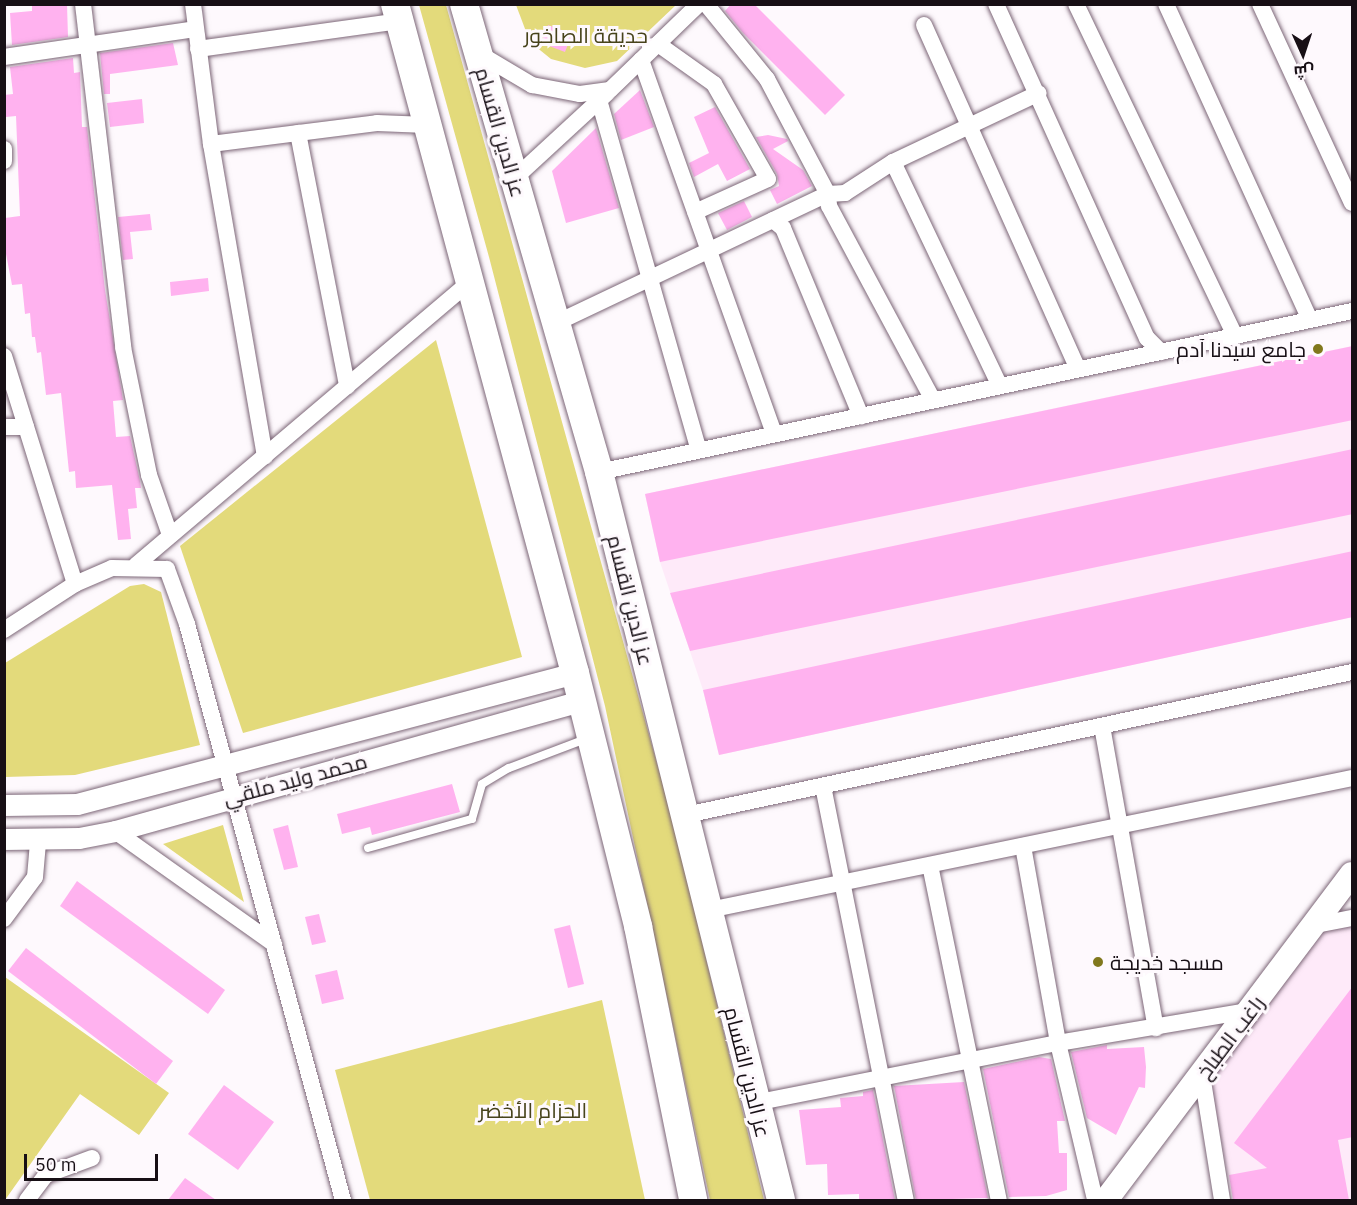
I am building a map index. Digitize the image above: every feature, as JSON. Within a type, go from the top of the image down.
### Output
[{"type":"highway","name":"عز الدين القسام","points":[[464,4],[599,472],[710,910],[754,1103],[781,1200]]},
{"type":"highway","points":[[397,13],[591,736],[638,926],[693,1200]]},
{"type":"main road","name":"راغب الطباخ","points":[[1106,1200],[1353,874]]},
{"type":"street","points":[[83,4],[123,347],[149,475],[170,535]]},
{"type":"street","points":[[193,4],[211,144],[265,456]]},
{"type":"street","points":[[515,178],[699,4]]},
{"type":"street","points":[[706,4],[767,79],[828,194],[829,206],[933,400]]},
{"type":"street","points":[[996,4],[1039,93],[1147,338],[1161,352]]},
{"type":"street","points":[[1076,4],[1235,336]]},
{"type":"street","points":[[1166,4],[1310,320]]},
{"type":"street","points":[[1260,4],[1351,197]]},
{"type":"street","points":[[198,50],[397,13]]},
{"type":"street","points":[[924,25],[1078,369]]},
{"type":"street","points":[[4,57],[88,42],[195,29]]},
{"type":"street","points":[[658,44],[714,84],[768,179],[695,212]]},
{"type":"street","points":[[478,53],[532,85],[580,94],[604,95]]},
{"type":"street","points":[[641,60],[774,434]]},
{"type":"street","points":[[556,323],[828,194],[845,193],[893,162],[1039,93]]},
{"type":"street","points":[[604,95],[650,278],[699,450]]},
{"type":"street","points":[[211,144],[377,123],[427,125]]},
{"type":"street","points":[[298,133],[347,386]]},
{"type":"street","points":[[4,149],[4,161]]},
{"type":"street","points":[[893,162],[1000,386]]},
{"type":"street","points":[[773,220],[783,228],[861,416]]},
{"type":"street","points":[[136,565],[468,283]]},
{"type":"street","points":[[599,472],[1353,311]]},
{"type":"street","points":[[4,356],[75,584]]},
{"type":"street","points":[[4,427],[26,427]]},
{"type":"street","points":[[4,630],[75,584],[112,568],[136,565],[167,569],[187,624],[343,1200]]},
{"type":"street","points":[[686,816],[1353,672]]},
{"type":"street","name":"محمد وليد ملقي","points":[[4,805],[77,804],[226,767],[575,673]]},
{"type":"street","name":"محمد وليد ملقي","points":[[4,839],[79,838],[115,831],[234,795],[582,701]]},
{"type":"street","points":[[1102,726],[1156,1028]]},
{"type":"street","points":[[710,910],[1353,778]]},
{"type":"street","points":[[823,786],[906,1200]]},
{"type":"street","points":[[115,831],[274,944]]},
{"type":"street","points":[[4,919],[35,878],[38,839]]},
{"type":"street","points":[[1023,846],[1058,1043],[1095,1200]]},
{"type":"street","points":[[930,865],[999,1200]]},
{"type":"street","points":[[1316,925],[1353,918]]},
{"type":"street","points":[[754,1103],[1058,1043],[1248,1011]]},
{"type":"street","points":[[1202,1075],[1222,1200]]},
{"type":"street","points":[[27,1200],[46,1175],[92,1158]]},
{"type":"lane","points":[[368,848],[472,819],[482,784],[508,768],[591,736]]},
{"type":"shaded area","points":[[1352,346],[1352,617],[719,755],[703,690],[660,562],[645,494]]},
{"type":"shaded area","points":[[1352,924],[1352,1200],[1233,1200],[1209,1080],[1323,930]]},
{"type":"green space","points":[[419,5],[446,5],[673,821],[764,1200],[710,1200],[605,706],[489,257]]},
{"type":"green space","name":"حديقة الصاخور","points":[[516,5],[676,5],[617,61],[585,68],[551,59],[530,42]]},
{"type":"green space","points":[[436,340],[522,657],[243,733],[180,546]]},
{"type":"green space","points":[[144,584],[161,592],[200,745],[75,775],[5,777],[5,663],[130,586]]},
{"type":"green space","points":[[223,825],[244,902],[163,844]]},
{"type":"green space","points":[[5,977],[169,1093],[139,1135],[80,1094],[5,1200]]},
{"type":"green space","name":"الحزام الأخضر","points":[[602,1000],[645,1200],[370,1200],[335,1070]]},
{"type":"building","points":[[32,4],[67,4],[68,37],[12,45],[10,13],[32,11]]},
{"type":"building","points":[[731,4],[754,4],[845,95],[825,115],[743,33],[725,11]]},
{"type":"building","points":[[548,25],[572,34],[565,52],[541,43]]},
{"type":"building","points":[[173,43],[178,65],[110,74],[110,94],[104,94],[100,53]]},
{"type":"building","points":[[73,58],[74,73],[80,72],[82,127],[87,127],[105,290],[123,400],[113,401],[116,437],[130,436],[141,488],[135,488],[137,508],[128,509],[131,539],[118,540],[112,485],[76,488],[75,471],[69,472],[61,393],[46,395],[41,352],[37,353],[35,337],[32,337],[30,313],[25,314],[22,284],[12,285],[6,254],[5,218],[20,216],[16,116],[6,117],[4,105],[4,95],[13,94],[10,67]]},
{"type":"building","points":[[640,90],[654,127],[621,140],[614,114]]},
{"type":"building","points":[[142,99],[144,123],[110,127],[107,103]]},
{"type":"building","points":[[715,107],[750,169],[727,181],[718,164],[694,177],[689,163],[709,153],[694,117]]},
{"type":"building","points":[[596,128],[619,208],[566,223],[552,171]]},
{"type":"building","points":[[768,135],[787,139],[788,141],[773,149],[803,170],[812,186],[777,204],[770,190],[779,186],[777,174],[756,137]]},
{"type":"building","points":[[744,201],[752,217],[727,230],[718,213]]},
{"type":"building","points":[[150,214],[152,230],[130,232],[133,259],[123,260],[118,217]]},
{"type":"building","points":[[208,278],[209,291],[171,296],[170,282]]},
{"type":"building","points":[[1353,346],[1353,420],[660,562],[645,494]]},
{"type":"building","points":[[1353,449],[1353,514],[690,651],[670,593]]},
{"type":"building","points":[[1353,551],[1353,617],[719,755],[703,690]]},
{"type":"building","points":[[452,784],[460,812],[372,835],[370,827],[342,834],[337,814]]},
{"type":"building","points":[[288,825],[298,867],[284,870],[273,829]]},
{"type":"building","points":[[77,881],[225,990],[208,1014],[60,906]]},
{"type":"building","points":[[319,914],[326,942],[312,945],[305,917]]},
{"type":"building","points":[[570,925],[584,984],[568,988],[554,929]]},
{"type":"building","points":[[26,948],[173,1061],[156,1084],[8,971]]},
{"type":"building","points":[[337,970],[344,999],[322,1004],[315,975]]},
{"type":"building","points":[[1353,986],[1353,1137],[1338,1140],[1349,1200],[1233,1200],[1229,1175],[1267,1168],[1234,1143]]},
{"type":"building","points":[[1107,1045],[1107,1049],[1144,1047],[1146,1067],[1145,1088],[1139,1087],[1116,1135],[1087,1118],[1071,1052]]},
{"type":"building","points":[[1039,1057],[1051,1059],[1065,1121],[1057,1121],[1059,1153],[1067,1153],[1067,1190],[1046,1196],[1009,1197],[983,1069]]},
{"type":"building","points":[[964,1082],[988,1198],[916,1200],[894,1086]]},
{"type":"building","points":[[224,1085],[274,1122],[238,1170],[188,1134]]},
{"type":"building","points":[[873,1090],[895,1200],[859,1200],[859,1194],[828,1195],[827,1164],[806,1165],[799,1110],[841,1107],[840,1098],[863,1096],[863,1092]]},
{"type":"building","points":[[185,1178],[216,1200],[168,1200]]},
{"type":"place","name":"جامع سيدنا آدم","points":[[1318,349]]},
{"type":"place","name":"مسجد خديجة","points":[[1098,962]]}]
